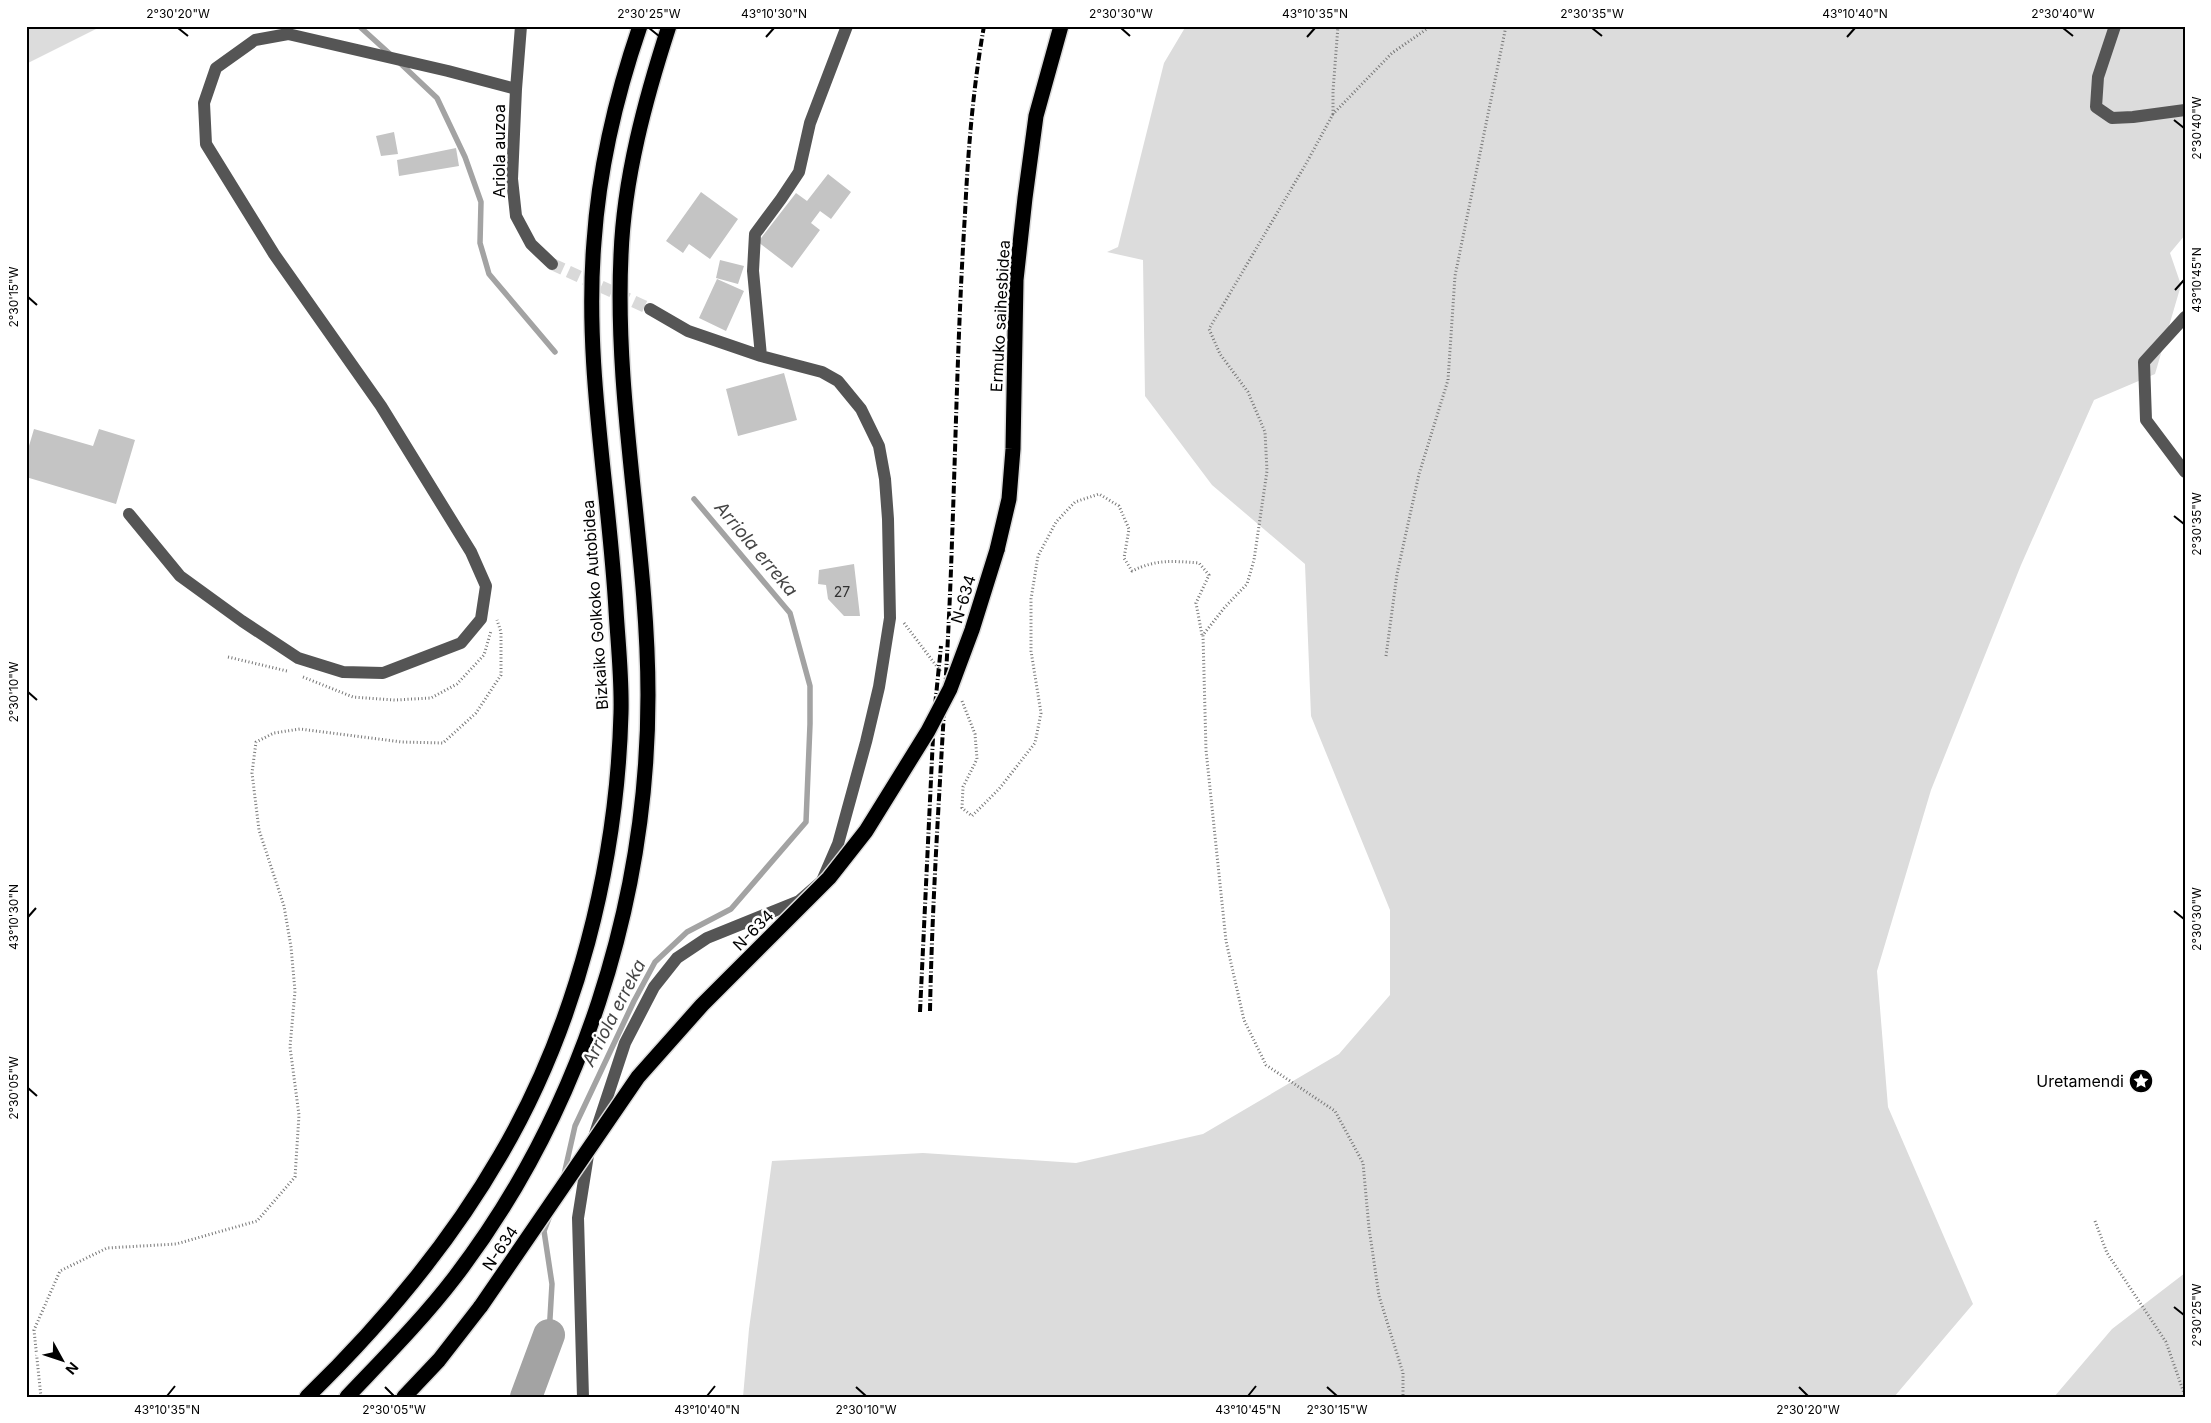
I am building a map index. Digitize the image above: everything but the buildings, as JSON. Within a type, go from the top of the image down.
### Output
[{"type":"highway","name":"Bizkaiko Golkoko Autobidea","points":[[307,1397],[390,1310],[428,1264],[501,1155],[530,1098],[560,1029],[583,962],[602,886],[615,791],[621,711],[616,606],[596,406],[592,305],[594,243],[604,158],[623,76],[640,26]]},
{"type":"highway","points":[[347,1397],[412,1328],[456,1276],[500,1212],[526,1168],[556,1111],[588,1035],[610,968],[631,885],[644,792],[648,695],[644,608],[626,419],[620,320],[621,253],[630,172],[653,76],[669,26]]},
{"type":"highway","name":"Ermuko saihesbidea","points":[[997,550],[1008,499],[1013,449],[1016,280],[1036,116],[1061,26]]},
{"type":"highway","name":"N-634","points":[[404,1397],[439,1360],[481,1306],[638,1077],[702,1005],[829,878],[866,831],[928,731],[950,689],[972,630],[997,550]]},
{"type":"street","name":"Ariola auzoa","points":[[521,26],[512,179],[516,216],[531,244],[552,264]]},
{"type":"street","points":[[761,356],[753,271],[755,234],[799,172],[810,123],[847,26]]},
{"type":"street","points":[[2115,26],[2098,77],[2096,107],[2112,118],[2133,118],[2185,110]]},
{"type":"street","points":[[129,514],[180,576],[242,621],[298,658],[343,672],[383,673],[461,643],[481,619],[486,586],[471,552],[381,406],[274,254],[206,144],[204,102],[216,68],[255,40],[288,34],[448,71],[516,89]]},
{"type":"street","points":[[583,1397],[578,1218],[588,1155],[625,1043],[654,987],[677,958],[707,938],[799,900],[822,881],[838,844],[880,687],[890,618],[888,519],[885,479],[879,446],[861,408],[838,381],[822,372],[761,356],[688,330],[650,310]]},
{"type":"street","points":[[2185,317],[2144,362],[2144,391],[2146,420],[2185,472]]},
{"type":"path","points":[[1333,114],[1338,26]]},
{"type":"path","points":[[1203,635],[1225,607],[1247,584],[1254,560],[1267,471],[1265,432],[1248,392],[1220,354],[1209,329],[1333,114],[1392,53],[1431,26]]},
{"type":"path","points":[[1386,656],[1397,574],[1419,474],[1448,380],[1456,276],[1506,26]]},
{"type":"path","points":[[958,697],[964,704],[975,734],[977,759],[962,787],[962,808],[972,816],[999,789],[1035,743],[1041,713],[1031,651],[1031,599],[1038,556],[1056,522],[1076,502],[1099,494],[1120,506],[1129,529],[1124,558],[1132,571],[1149,563],[1173,561],[1199,563],[1209,575],[1196,603],[1203,635],[1206,750],[1226,941],[1244,1020],[1266,1065],[1335,1111],[1363,1163],[1369,1228],[1379,1296],[1402,1373],[1403,1397]]},
{"type":"path","points":[[890,606],[916,637],[942,674]]},
{"type":"path","points":[[41,1397],[34,1330],[60,1271],[107,1248],[176,1244],[256,1221],[295,1177],[300,1115],[290,1047],[295,991],[292,956],[284,906],[259,830],[252,773],[256,742],[274,733],[300,729],[402,742],[443,743],[476,713],[501,675],[501,632],[496,616]]},
{"type":"path","points":[[2095,1221],[2107,1253],[2166,1342],[2185,1396]]},
{"type":"shaded area","points":[[26,26],[102,26],[26,64]]},
{"type":"shaded area","points":[[1186,26],[2185,26],[2185,235],[2170,253],[2181,285],[2155,374],[2094,400],[2021,565],[1931,790],[1877,971],[1888,1107],[1973,1304],[1894,1397],[743,1397],[749,1329],[772,1161],[923,1153],[1076,1163],[1203,1134],[1339,1054],[1390,995],[1390,910],[1311,716],[1305,564],[1212,485],[1145,396],[1143,260],[1107,252],[1118,247],[1164,63]]},
{"type":"shaded area","points":[[2185,1273],[2185,1397],[2054,1397],[2112,1329]]},
{"type":"waterway","name":"Arriola erreka","points":[[359,26],[391,55]]},
{"type":"waterway","name":"Arriola erreka","points":[[400,63],[437,98],[465,157],[481,202],[480,243],[489,274],[555,352]]},
{"type":"waterway","name":"Arriola erreka","points":[[563,1179],[575,1126],[634,1001],[655,962],[687,932],[731,909],[806,822],[810,686],[790,613],[694,499]]},
{"type":"waterway","name":"Arriola erreka","points":[[549,1218],[544,1231],[552,1284],[549,1335]]},
{"type":"waterway","points":[[526,1397],[549,1335]]},
{"type":"tunnel","points":[[552,264],[650,309]]},
{"type":"railway","points":[[930,1011],[934,893],[950,600],[963,255],[971,120],[984,26]]},
{"type":"railway","points":[[920,1012],[934,716],[941,646]]},
{"type":"place","name":"Uretamendi","points":[[2141,1081]]}]
